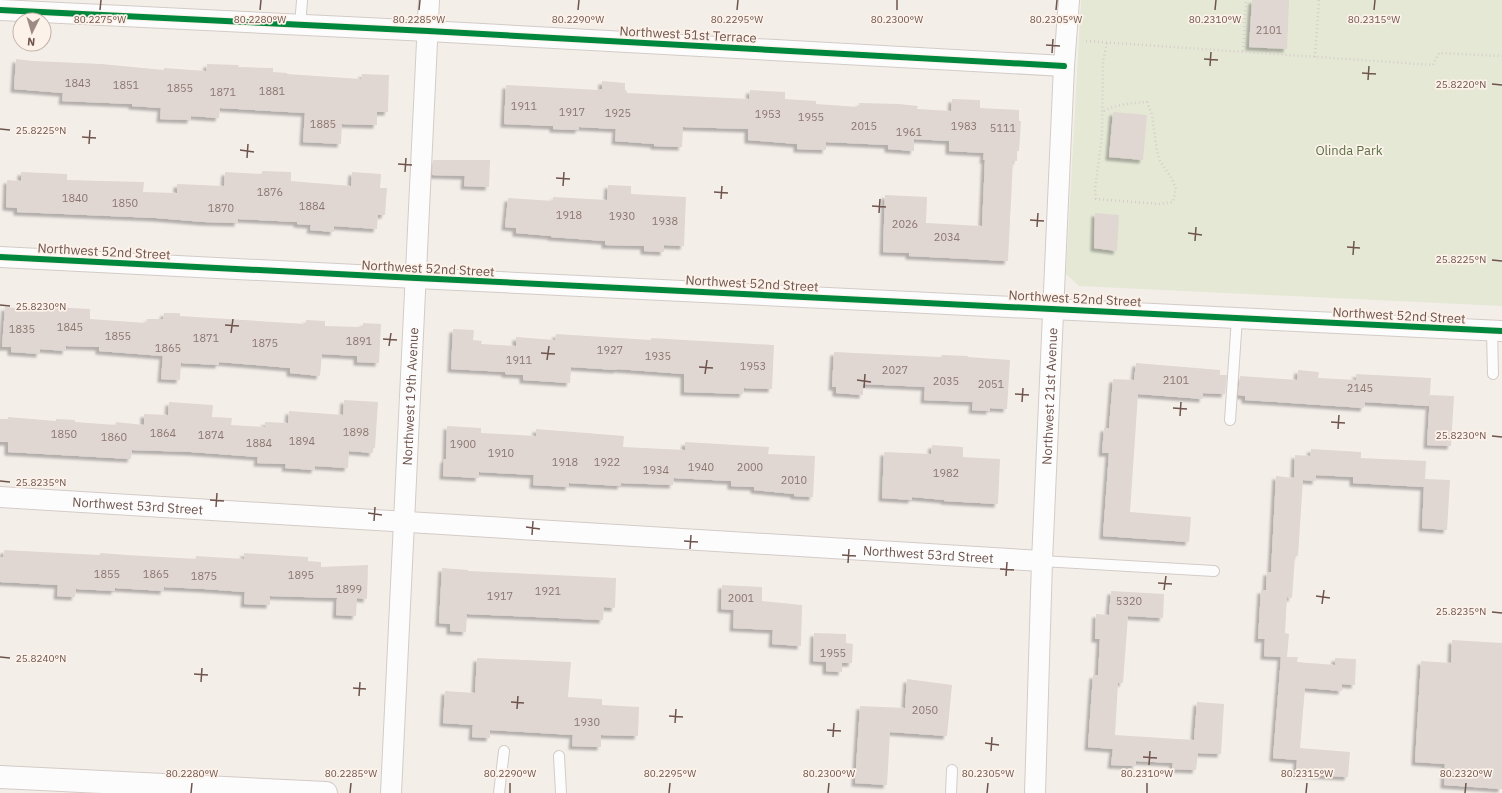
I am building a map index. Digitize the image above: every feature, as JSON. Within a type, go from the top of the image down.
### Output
[{"type":"main road","points":[[0,777],[161,789],[326,793]]},
{"type":"street","name":"Northwest 19th Avenue","points":[[391,793],[429,0]]},
{"type":"street","name":"Northwest 21st Avenue","points":[[1035,793],[1042,561],[1064,66],[1069,0]]},
{"type":"street","name":"Northwest 51st Terrace","points":[[0,10],[428,31],[1064,66]]},
{"type":"street","name":"Northwest 52nd Street","points":[[0,257],[1497,331]]},
{"type":"street","name":"Northwest 53rd Street","points":[[0,496],[1042,561]]},
{"type":"lane","points":[[300,25],[302,1]]},
{"type":"lane","points":[[1230,420],[1237,318]]},
{"type":"lane","points":[[1493,374],[1497,331]]},
{"type":"lane","points":[[1042,561],[1214,571]]},
{"type":"lane","points":[[499,793],[504,751]]},
{"type":"lane","points":[[559,756],[561,793]]},
{"type":"lane","points":[[950,793],[952,770]]},
{"type":"path","points":[[1243,51],[1246,0]]},
{"type":"path","points":[[1315,57],[1319,0]]},
{"type":"path","points":[[1066,39],[1433,65],[1439,53],[1502,56]]},
{"type":"path","points":[[1104,111],[1111,107],[1120,105],[1147,102],[1152,115],[1157,151],[1160,161],[1172,179],[1176,189],[1173,202],[1160,204],[1096,199],[1095,190],[1104,111],[1103,62],[1107,42]]},
{"type":"green space","name":"Olinda Park","points":[[1081,0],[1502,0],[1502,306],[1079,286],[1066,274]]},
{"type":"building","points":[[1252,0],[1289,0],[1287,49],[1249,47]]},
{"type":"building","points":[[16,59],[101,64],[164,70],[164,68],[206,71],[207,64],[239,65],[238,67],[273,68],[273,72],[287,74],[361,79],[362,74],[389,75],[388,112],[377,112],[377,125],[342,124],[341,144],[303,142],[305,113],[220,108],[219,118],[191,116],[191,120],[160,119],[161,108],[132,106],[132,104],[62,101],[63,93],[14,89]]},
{"type":"building","points":[[602,81],[625,83],[625,90],[627,93],[749,99],[750,90],[785,92],[785,99],[816,101],[816,104],[859,107],[859,103],[899,104],[918,106],[917,109],[951,111],[952,99],[980,100],[980,108],[1019,110],[1019,121],[1021,121],[1019,151],[1017,151],[1017,161],[1013,161],[1008,261],[909,256],[909,253],[883,252],[885,195],[927,197],[926,223],[982,226],[984,153],[949,151],[949,141],[914,139],[914,151],[888,149],[888,145],[826,142],[826,150],[797,149],[797,144],[748,140],[748,129],[683,127],[682,147],[654,146],[654,144],[615,141],[616,129],[579,127],[579,130],[553,129],[553,126],[504,124],[506,85],[599,90],[602,89]]},
{"type":"building","points":[[1113,112],[1147,115],[1143,160],[1109,157]]},
{"type":"building","points":[[433,160],[490,160],[489,187],[464,186],[465,176],[432,175]]},
{"type":"building","points":[[262,171],[291,172],[291,181],[351,186],[352,172],[381,174],[380,188],[387,188],[385,215],[378,215],[377,229],[334,226],[334,232],[310,230],[311,225],[297,224],[297,222],[238,219],[238,223],[204,222],[156,218],[17,212],[17,208],[6,207],[7,180],[21,181],[21,172],[67,174],[67,180],[144,182],[143,192],[177,193],[177,184],[224,186],[225,172],[262,174]]},
{"type":"building","points":[[608,185],[631,186],[631,194],[686,197],[684,246],[664,245],[664,252],[644,251],[644,246],[605,245],[605,241],[516,233],[516,228],[505,227],[508,198],[553,201],[553,197],[607,200]]},
{"type":"building","points":[[1095,213],[1119,215],[1117,251],[1094,248]]},
{"type":"building","points":[[5,307],[51,311],[51,307],[90,309],[90,319],[146,323],[147,319],[163,319],[164,313],[180,313],[180,316],[306,324],[306,320],[325,321],[325,326],[363,327],[363,323],[381,324],[379,363],[357,362],[357,356],[322,354],[320,376],[290,373],[290,368],[219,362],[219,365],[181,363],[180,380],[161,379],[163,356],[99,351],[99,347],[66,346],[66,351],[40,349],[40,354],[11,352],[11,347],[2,347]]},
{"type":"building","points":[[453,329],[474,330],[473,340],[482,341],[481,344],[516,346],[516,337],[555,340],[556,334],[651,340],[651,338],[774,345],[772,389],[744,388],[743,394],[684,392],[684,374],[617,369],[571,367],[570,383],[523,380],[523,375],[505,374],[505,372],[451,369]]},
{"type":"building","points":[[834,352],[941,357],[942,355],[968,356],[1010,360],[1007,409],[990,408],[990,411],[972,410],[973,402],[924,400],[925,387],[863,384],[863,395],[836,393],[836,387],[832,387]]},
{"type":"building","points":[[1136,363],[1220,370],[1220,375],[1227,375],[1225,394],[1203,393],[1203,399],[1138,394],[1130,512],[1191,517],[1189,542],[1103,536],[1109,453],[1102,453],[1104,428],[1109,428],[1113,379],[1134,380]]},
{"type":"building","points":[[1298,370],[1319,372],[1318,378],[1356,380],[1356,374],[1431,378],[1429,406],[1365,402],[1364,408],[1245,400],[1245,396],[1238,395],[1240,376],[1297,380]]},
{"type":"building","points":[[1430,395],[1454,396],[1451,446],[1427,445]]},
{"type":"building","points":[[344,400],[378,402],[375,448],[373,448],[373,453],[349,451],[348,468],[315,466],[315,470],[285,468],[286,464],[257,463],[258,457],[191,452],[132,450],[131,459],[8,452],[8,442],[0,442],[0,419],[8,419],[8,417],[56,421],[56,419],[75,420],[75,422],[116,425],[116,422],[144,425],[144,414],[168,415],[169,402],[213,405],[212,417],[232,418],[231,425],[265,427],[265,422],[288,423],[289,411],[343,415]]},
{"type":"building","points":[[447,426],[481,428],[481,433],[536,436],[536,429],[624,436],[623,447],[685,450],[685,442],[769,447],[768,454],[815,456],[813,497],[794,496],[794,494],[754,490],[754,487],[731,486],[731,481],[674,478],[673,485],[621,483],[621,486],[569,483],[569,487],[533,485],[534,475],[479,472],[479,478],[443,476],[444,459],[446,459]]},
{"type":"building","points":[[932,445],[963,447],[963,457],[1000,459],[998,504],[944,501],[945,500],[912,497],[912,500],[882,498],[884,452],[931,454]]},
{"type":"building","points":[[1311,449],[1361,452],[1361,458],[1426,461],[1425,479],[1450,480],[1447,530],[1422,528],[1424,487],[1353,483],[1353,477],[1316,475],[1316,481],[1303,480],[1298,556],[1295,556],[1292,598],[1287,597],[1285,633],[1289,634],[1287,657],[1298,657],[1297,662],[1335,665],[1335,658],[1356,659],[1355,685],[1342,684],[1342,691],[1305,688],[1300,748],[1350,752],[1348,777],[1296,774],[1297,760],[1273,758],[1281,657],[1264,656],[1265,639],[1258,639],[1261,590],[1266,590],[1267,572],[1271,572],[1276,476],[1294,478],[1295,455],[1310,456]]},
{"type":"building","points":[[4,550],[100,555],[100,553],[196,559],[196,556],[244,559],[244,553],[308,557],[308,561],[321,562],[321,567],[368,565],[367,599],[357,598],[356,616],[336,615],[337,598],[270,596],[270,605],[244,604],[245,592],[204,589],[164,587],[164,591],[115,588],[115,591],[76,589],[75,597],[57,596],[58,585],[0,582],[0,557],[3,557]]},
{"type":"building","points":[[442,568],[468,571],[616,578],[615,608],[604,607],[603,620],[467,614],[466,632],[450,631],[450,624],[439,623]]},
{"type":"building","points":[[722,585],[762,587],[762,601],[802,605],[801,646],[772,644],[773,630],[733,628],[734,610],[721,609]]},
{"type":"building","points":[[1111,591],[1164,594],[1163,618],[1128,616],[1123,683],[1118,683],[1115,735],[1194,740],[1197,702],[1224,704],[1221,754],[1198,753],[1196,770],[1172,769],[1173,763],[1136,761],[1136,766],[1111,765],[1113,749],[1088,747],[1093,675],[1098,675],[1100,639],[1095,639],[1096,614],[1109,615]]},
{"type":"building","points":[[814,633],[846,634],[846,643],[853,644],[852,663],[842,663],[842,672],[826,671],[826,662],[813,661]]},
{"type":"building","points":[[1452,640],[1502,643],[1502,789],[1444,785],[1445,764],[1415,762],[1421,661],[1451,663]]},
{"type":"building","points":[[477,658],[571,662],[568,697],[602,699],[602,705],[639,707],[638,736],[601,735],[601,747],[572,746],[573,735],[490,730],[490,738],[472,737],[473,725],[443,723],[445,691],[475,693]]},
{"type":"building","points":[[907,679],[952,685],[947,736],[890,732],[887,785],[855,783],[860,706],[905,708]]},
{"type":"cycle path","points":[[0,10],[428,31],[1064,66]]},
{"type":"cycle path","points":[[0,257],[1502,331]]}]
